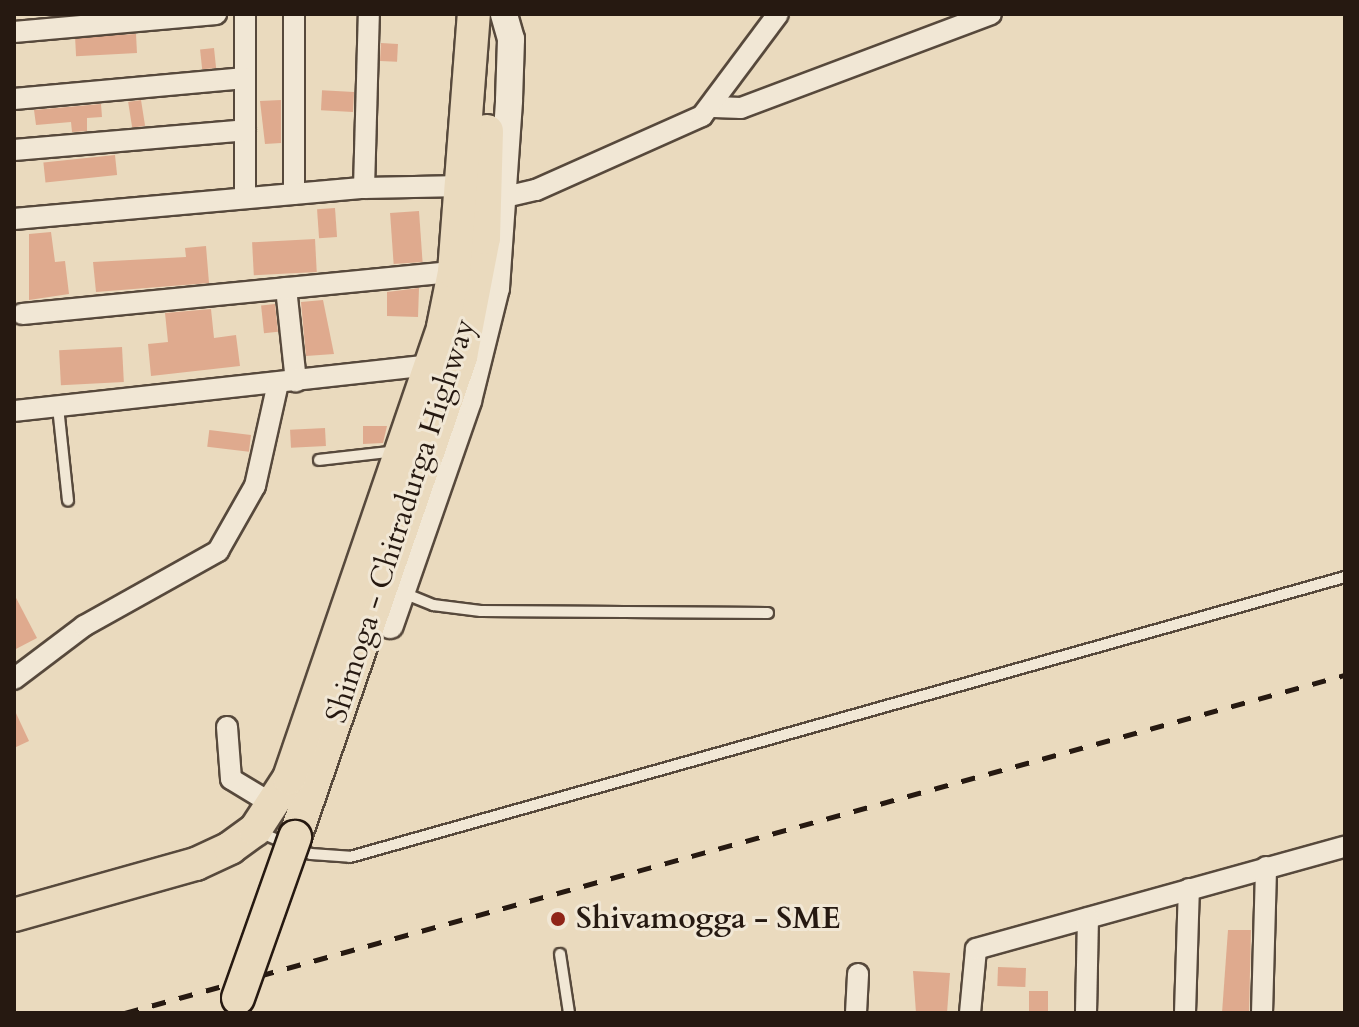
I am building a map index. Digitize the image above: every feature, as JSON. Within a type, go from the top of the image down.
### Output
[{"type":"main road","points":[[14,915],[196,864],[264,818],[289,778],[433,365],[454,272],[474,14]]},
{"type":"main road","name":"Shimoga - Chitradurga Highway","points":[[232,1013],[461,357],[484,238],[489,14]]},
{"type":"street","points":[[14,32],[216,14]]},
{"type":"street","points":[[245,14],[245,198]]},
{"type":"street","points":[[294,14],[294,194]]},
{"type":"street","points":[[364,188],[369,14]]},
{"type":"street","points":[[390,625],[484,348],[505,197],[511,39],[504,14]]},
{"type":"street","points":[[714,107],[778,14]]},
{"type":"street","points":[[505,197],[536,190],[714,107],[741,108],[991,14]]},
{"type":"street","points":[[14,99],[245,78]]},
{"type":"street","points":[[14,150],[245,130]]},
{"type":"street","points":[[14,219],[364,188],[463,186]]},
{"type":"street","points":[[22,314],[454,272]]},
{"type":"street","points":[[14,679],[84,626],[218,551],[255,486],[287,382],[286,288]]},
{"type":"street","points":[[14,411],[433,365]]},
{"type":"street","points":[[227,727],[231,779],[264,818]]},
{"type":"street","points":[[970,1013],[976,949],[1345,847]]},
{"type":"street","points":[[1262,1013],[1266,867]]},
{"type":"street","points":[[1185,1013],[1189,889]]},
{"type":"street","points":[[1086,1013],[1088,918]]},
{"type":"street","points":[[856,1013],[858,974]]},
{"type":"lane","points":[[58,407],[68,500]]},
{"type":"lane","points":[[319,460],[403,451]]},
{"type":"lane","points":[[264,818],[311,854],[350,857],[1345,577]]},
{"type":"lane","points":[[401,592],[433,605],[481,611],[768,613]]},
{"type":"lane","points":[[560,954],[569,1013]]},
{"type":"building","points":[[136,34],[137,53],[76,56],[75,37]]},
{"type":"building","points":[[381,43],[398,44],[397,62],[380,61]]},
{"type":"building","points":[[214,48],[216,68],[202,69],[200,49]]},
{"type":"building","points":[[322,90],[354,92],[353,112],[321,110]]},
{"type":"building","points":[[141,100],[145,126],[132,128],[128,102]]},
{"type":"building","points":[[281,100],[281,143],[265,144],[260,101]]},
{"type":"building","points":[[101,104],[102,117],[87,118],[87,131],[72,132],[71,122],[36,125],[34,110]]},
{"type":"building","points":[[115,155],[117,175],[45,182],[43,163]]},
{"type":"building","points":[[335,208],[337,237],[319,238],[317,209]]},
{"type":"building","points":[[419,211],[423,262],[394,264],[390,213]]},
{"type":"building","points":[[51,232],[55,262],[65,261],[69,294],[29,300],[29,234]]},
{"type":"building","points":[[315,239],[317,272],[254,275],[252,242]]},
{"type":"building","points":[[206,246],[209,283],[96,292],[93,262],[186,257],[185,248]]},
{"type":"building","points":[[419,288],[418,317],[387,316],[387,292]]},
{"type":"building","points":[[323,300],[334,354],[306,356],[301,302]]},
{"type":"building","points":[[275,304],[278,332],[264,333],[261,305]]},
{"type":"building","points":[[211,309],[214,338],[236,335],[240,366],[151,376],[148,344],[168,342],[165,313]]},
{"type":"building","points":[[122,347],[124,382],[61,385],[59,350]]},
{"type":"building","points":[[363,426],[387,426],[383,443],[363,444]]},
{"type":"building","points":[[325,428],[326,446],[291,448],[290,430]]},
{"type":"building","points":[[209,430],[251,435],[249,452],[207,447]]},
{"type":"building","points":[[14,594],[37,638],[14,650]]},
{"type":"building","points":[[14,709],[29,741],[14,748]]},
{"type":"building","points":[[1228,930],[1251,930],[1249,1013],[1222,1013]]},
{"type":"building","points":[[998,967],[1026,968],[1025,987],[997,986]]},
{"type":"building","points":[[913,971],[950,973],[947,1013],[916,1013]]},
{"type":"building","points":[[1029,991],[1048,991],[1048,1013],[1029,1013]]},
{"type":"railway","points":[[125,1013],[1345,675]]},
{"type":"place","name":"Shivamogga - SME","points":[[558,919]]}]
